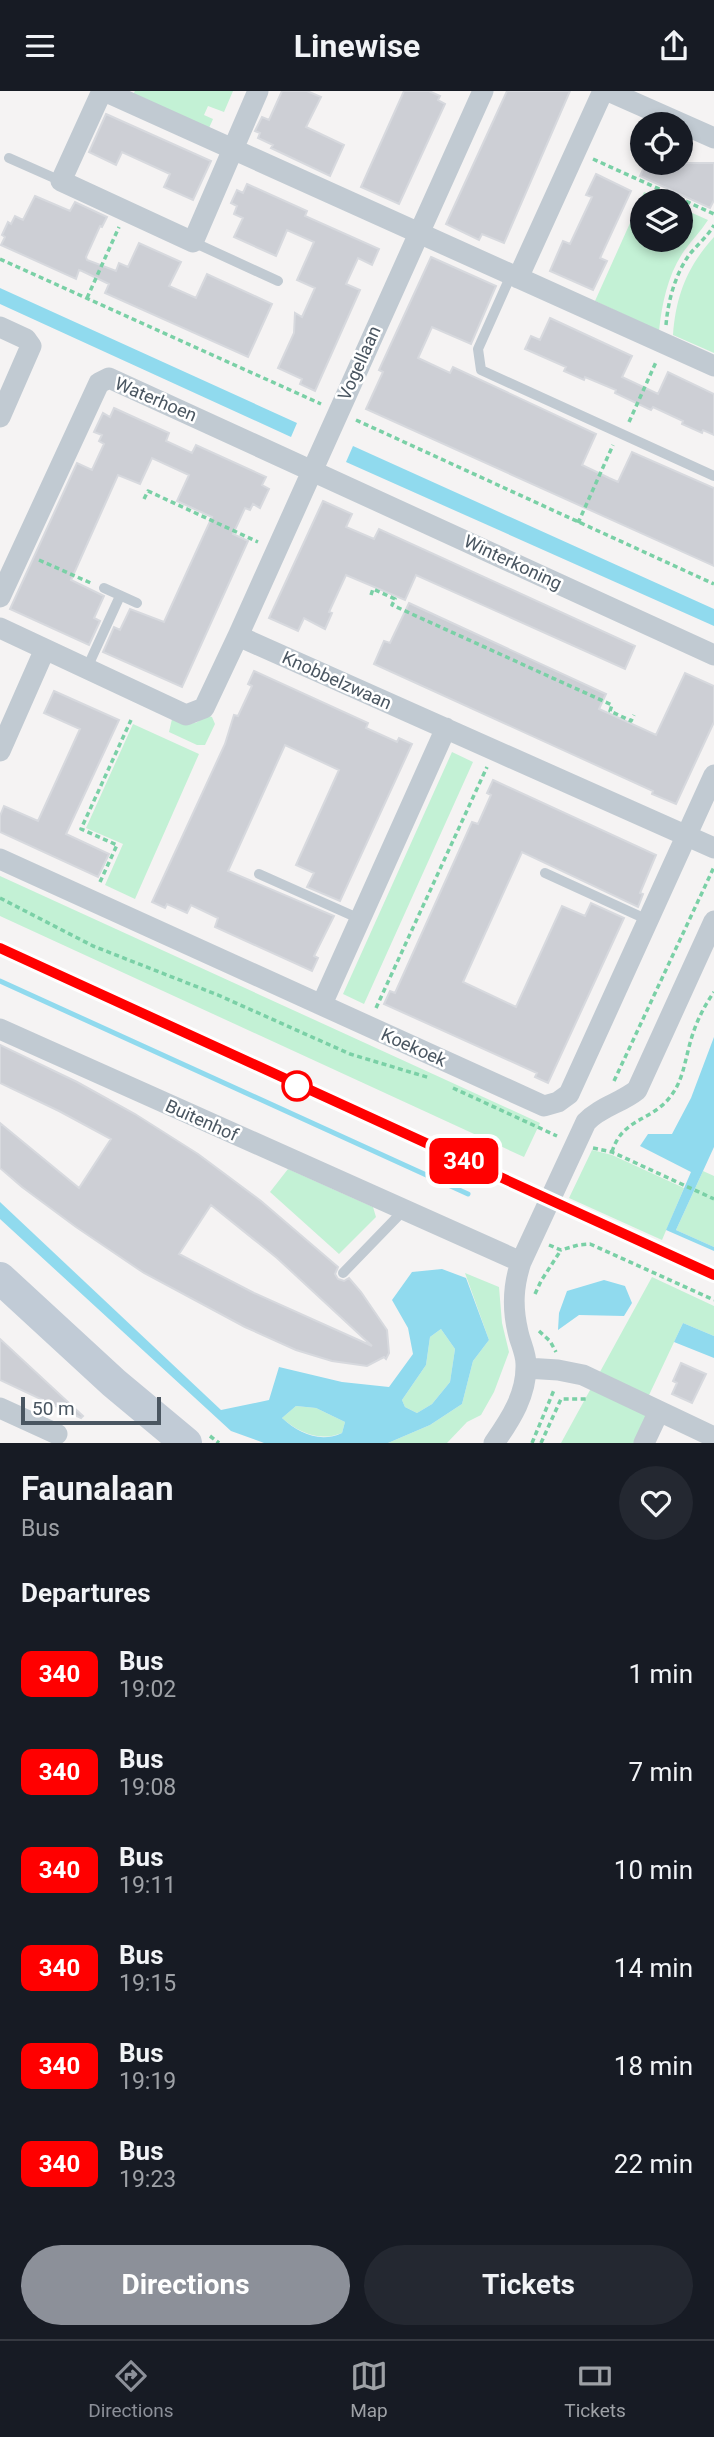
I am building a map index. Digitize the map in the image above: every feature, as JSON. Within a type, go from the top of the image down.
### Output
[{"type":"main road","points":[[0,1278],[114,1383],[186,1443]]},
{"type":"street","points":[[258,91],[232,149],[193,242],[61,181],[103,91],[232,149],[418,233],[714,366]]},
{"type":"street","name":"Vogellaan","points":[[238,636],[483,91]]},
{"type":"street","points":[[514,276],[606,91],[714,138]]},
{"type":"street","points":[[0,327],[26,339],[31,347],[0,417]]},
{"type":"street","name":"Waterhoen","points":[[0,597],[103,380],[114,379],[313,470]]},
{"type":"street","name":"Winterkoning","points":[[313,470],[714,655]]},
{"type":"street","points":[[0,628],[186,715],[204,708],[238,636]]},
{"type":"street","name":"Knobbelzwaan","points":[[238,636],[714,848]]},
{"type":"street","points":[[0,751],[45,649]]},
{"type":"street","points":[[322,1004],[446,729]]},
{"type":"street","points":[[686,836],[714,775]]},
{"type":"street","name":"Koekoek","points":[[0,859],[544,1106],[558,1102],[569,1094],[686,836]]},
{"type":"street","points":[[494,1443],[507,1426],[523,1394],[526,1362],[517,1331],[513,1301],[514,1282],[521,1262],[586,1122],[593,1114],[637,1090],[714,921]]},
{"type":"street","name":"Buitenhof","points":[[0,1029],[521,1262]]},
{"type":"street","points":[[526,1368],[583,1375],[714,1437]]},
{"type":"street","points":[[0,1408],[57,1434]]},
{"type":"street","points":[[644,1443],[659,1411]]},
{"type":"lane","points":[[9,157],[61,181]]},
{"type":"lane","points":[[193,242],[278,281]]},
{"type":"lane","points":[[514,276],[478,349],[481,370],[714,476]]},
{"type":"lane","points":[[104,588],[137,603]]},
{"type":"lane","points":[[87,668],[120,596]]},
{"type":"lane","points":[[545,873],[648,920]]},
{"type":"lane","points":[[259,874],[360,919]]},
{"type":"lane","points":[[0,948],[714,1275]]},
{"type":"lane","points":[[343,1273],[404,1210]]},
{"type":"path","points":[[576,151],[714,214]]},
{"type":"path","points":[[87,298],[126,211]]},
{"type":"path","points":[[578,523],[665,344],[667,316],[680,273],[689,256],[714,225]]},
{"type":"path","points":[[144,499],[148,491],[276,550]]},
{"type":"path","points":[[177,514],[180,506]]},
{"type":"path","points":[[21,552],[104,588]]},
{"type":"path","points":[[371,595],[373,589],[395,599],[392,605],[612,705],[610,711],[631,721],[634,715]]},
{"type":"path","points":[[91,900],[117,845],[81,829],[131,720]]},
{"type":"path","points":[[367,1026],[495,750]]},
{"type":"path","points":[[610,1085],[615,1080],[714,867]]},
{"type":"path","points":[[0,898],[93,946],[218,995],[350,1053],[440,1083]]},
{"type":"path","points":[[714,992],[702,1009],[689,1045],[682,1080],[668,1100],[619,1134],[612,1152],[714,1199]]},
{"type":"path","points":[[452,1088],[560,1138]]},
{"type":"path","points":[[532,1301],[561,1250],[590,1244],[714,1300]]},
{"type":"path","points":[[677,1283],[681,1276]]},
{"type":"path","points":[[532,1443],[558,1380],[556,1351],[535,1324]]},
{"type":"path","points":[[541,1443],[561,1399],[598,1399]]},
{"type":"green space","points":[[135,91],[233,91],[224,112],[208,106],[204,115],[213,119],[209,128],[133,94]]},
{"type":"green space","points":[[693,213],[708,220],[693,239]]},
{"type":"green space","points":[[630,223],[630,252],[683,252],[670,279],[659,331],[595,301]]},
{"type":"green space","points":[[714,237],[714,353],[673,335],[684,282]]},
{"type":"green space","points":[[205,715],[212,717],[215,724],[205,745],[197,745],[169,732],[172,719],[194,723]]},
{"type":"green space","points":[[133,724],[199,754],[135,899],[105,885],[123,844],[86,828]]},
{"type":"green space","points":[[452,752],[473,762],[364,1004],[343,994]]},
{"type":"green space","points":[[0,876],[540,1123],[524,1157],[0,916]]},
{"type":"green space","points":[[592,1150],[612,1155],[684,1188],[662,1240],[569,1198]]},
{"type":"green space","points":[[288,1169],[373,1207],[376,1217],[339,1254],[270,1192]]},
{"type":"green space","points":[[703,1171],[714,1176],[714,1247],[676,1230]]},
{"type":"green space","points":[[465,1273],[499,1287],[502,1323],[509,1352],[494,1392],[481,1415],[467,1422],[447,1443],[388,1443],[430,1425],[462,1404],[473,1361],[489,1340]]},
{"type":"green space","points":[[652,1277],[714,1306],[714,1336],[683,1323],[642,1410],[648,1414],[635,1443],[561,1443]]},
{"type":"green space","points":[[441,1329],[455,1349],[450,1382],[432,1404],[417,1413],[405,1407],[402,1400],[426,1365],[430,1337]]},
{"type":"green space","points":[[296,1406],[316,1408],[345,1422],[342,1433],[326,1437],[310,1435],[295,1428],[282,1418]]},
{"type":"water","points":[[0,288],[297,423],[291,437],[0,304]]},
{"type":"water","points":[[353,446],[714,609],[714,626],[346,462]]},
{"type":"water","points":[[714,1037],[714,1147],[676,1230],[714,1247],[714,1251],[666,1230],[691,1172],[640,1146],[648,1134],[672,1134],[691,1098]]},
{"type":"water","points":[[0,1202],[221,1410],[269,1400],[279,1367],[342,1382],[389,1387],[413,1354],[408,1328],[392,1300],[412,1272],[442,1269],[466,1278],[489,1340],[473,1361],[462,1404],[430,1425],[388,1443],[264,1443],[231,1431],[0,1219]],"holes":[[[441,1329],[455,1349],[450,1382],[432,1404],[417,1413],[405,1407],[402,1400],[426,1365],[430,1337]],[[296,1406],[316,1408],[345,1422],[342,1433],[318,1437],[296,1429],[282,1418]]]},
{"type":"water","points":[[604,1280],[625,1286],[632,1303],[624,1316],[579,1315],[558,1330],[559,1313],[567,1291]]},
{"type":"water","points":[[683,1323],[714,1336],[714,1358],[674,1342]]},
{"type":"building","points":[[282,91],[307,91],[321,97],[306,127],[344,145],[330,176],[271,148],[273,145],[258,138],[260,133],[255,131],[262,117],[269,120]]},
{"type":"building","points":[[404,91],[429,91],[440,96],[438,100],[445,104],[399,204],[361,187]]},
{"type":"building","points":[[507,91],[570,91],[504,243],[482,234],[479,240],[446,224]]},
{"type":"building","points":[[106,114],[211,161],[193,200],[164,187],[170,174],[122,152],[116,165],[89,152]]},
{"type":"building","points":[[693,163],[714,163],[714,200],[710,208],[693,200],[693,189],[668,189],[640,176],[693,175]]},
{"type":"building","points":[[596,174],[630,191],[600,258],[607,261],[593,290],[550,271],[563,241],[570,244],[592,197],[586,195]]},
{"type":"building","points":[[247,184],[307,211],[305,216],[379,249],[372,265],[358,258],[346,284],[360,290],[315,391],[300,384],[302,379],[278,368],[294,333],[295,313],[302,317],[315,288],[297,280],[314,242],[287,230],[276,256],[234,237],[243,218],[234,214],[237,206],[231,203],[237,190],[243,193]]},
{"type":"building","points":[[35,196],[70,211],[75,202],[107,217],[102,227],[100,226],[87,260],[116,271],[119,263],[128,267],[139,243],[181,262],[169,286],[196,298],[207,274],[272,304],[248,357],[105,293],[109,284],[82,271],[79,270],[76,279],[1,245],[8,222],[11,224],[15,216],[23,220]]},
{"type":"building","points":[[431,257],[496,286],[471,344],[432,327],[418,358],[450,373],[453,367],[596,434],[582,465],[618,482],[632,452],[714,488],[714,566],[366,409],[383,372],[379,370]]},
{"type":"building","points":[[550,318],[632,356],[622,377],[658,394],[668,372],[714,394],[714,435],[682,424],[683,421],[653,407],[651,410],[615,393],[616,390],[564,371],[566,367],[525,349],[531,336],[540,340]]},
{"type":"building","points":[[114,408],[169,433],[166,441],[192,453],[196,445],[266,477],[262,485],[269,489],[260,508],[253,504],[250,510],[245,508],[233,534],[248,541],[182,687],[103,652],[114,627],[120,630],[130,609],[164,622],[212,517],[177,501],[189,475],[152,458],[140,484],[118,475],[71,580],[104,596],[94,618],[100,621],[89,645],[10,609],[77,463],[92,470],[104,444],[99,441],[102,435],[94,432],[103,413],[110,417]]},
{"type":"building","points":[[323,501],[352,514],[346,527],[374,539],[379,529],[635,646],[625,669],[416,575],[405,600],[346,575],[329,612],[332,613],[325,629],[304,618],[298,631],[269,618]]},
{"type":"building","points":[[409,603],[606,694],[599,709],[656,735],[685,673],[714,686],[714,722],[676,804],[652,794],[653,791],[374,664],[384,641],[390,643]]},
{"type":"building","points":[[254,671],[368,723],[366,728],[397,742],[399,738],[412,744],[340,901],[307,887],[314,873],[296,865],[339,770],[285,745],[228,871],[334,916],[314,956],[318,958],[312,971],[215,927],[218,918],[191,905],[187,913],[167,904],[165,908],[152,902],[225,744],[234,715],[238,716],[252,686],[248,684]]},
{"type":"building","points":[[54,691],[119,720],[66,834],[109,854],[98,877],[0,832],[0,816],[4,806],[38,821],[80,729],[44,713]]},
{"type":"building","points":[[493,780],[656,855],[640,893],[643,894],[638,907],[522,852],[463,982],[516,1007],[562,906],[585,916],[591,903],[624,918],[548,1083],[535,1077],[537,1073],[384,1004],[390,991],[395,993],[472,822],[478,824],[491,795],[487,793]]},
{"type":"building","points":[[0,1045],[77,1082],[135,1114],[198,1154],[261,1201],[338,1267],[335,1274],[338,1279],[344,1281],[349,1278],[387,1330],[389,1353],[386,1359],[384,1357],[367,1366],[332,1361],[296,1350],[245,1327],[144,1273],[76,1227],[0,1168],[0,1123],[79,1188],[111,1139],[0,1083]],"holes":[[[211,1205],[277,1258],[372,1346],[254,1293],[179,1254]]]},
{"type":"building","points":[[0,1339],[83,1416],[81,1418],[0,1380]]},
{"type":"building","points":[[681,1363],[706,1374],[692,1403],[672,1394],[677,1383],[673,1381]]},
{"type":"waterway","points":[[0,981],[468,1194]]},
{"type":"bus line","name":"340","points":[[0,948],[714,1275]]}]
